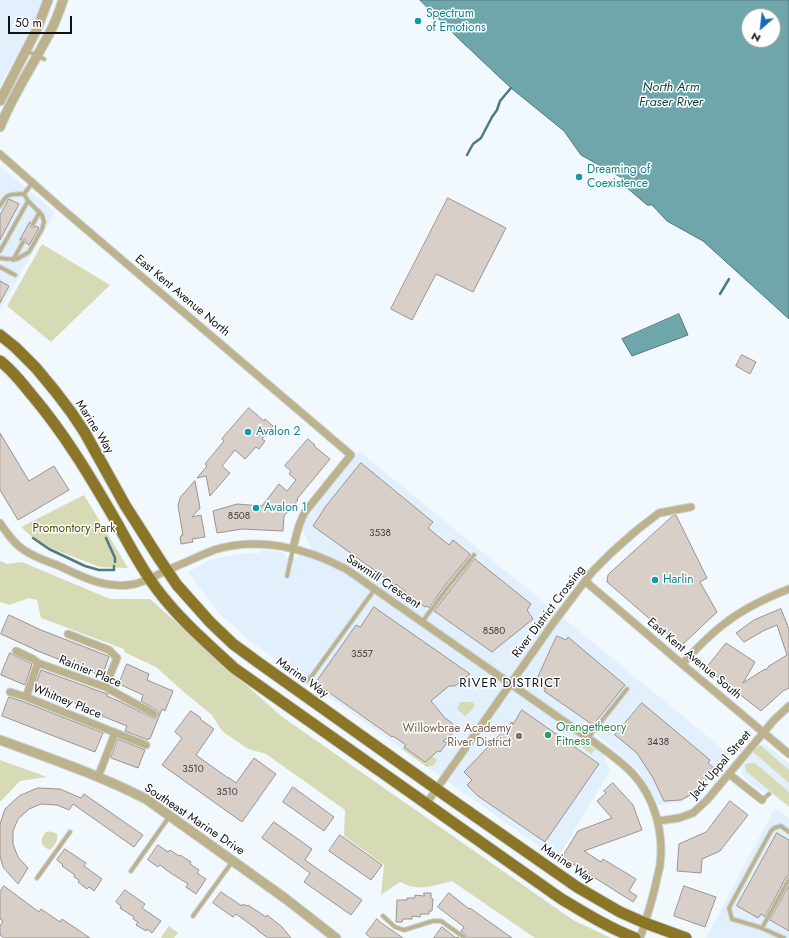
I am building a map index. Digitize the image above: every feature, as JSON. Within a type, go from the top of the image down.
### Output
[{"type":"main road","name":"Marine Way","points":[[0,335],[15,347],[36,368],[71,412],[85,433],[125,505],[177,585],[210,622],[233,644],[259,664],[576,887],[620,912],[686,938]]},
{"type":"main road","points":[[0,361],[46,411],[75,452],[156,588],[187,624],[234,668],[560,898],[592,918],[635,938]]},
{"type":"street","points":[[0,102],[37,29],[48,0]]},
{"type":"street","points":[[0,127],[12,102],[40,58],[63,0]]},
{"type":"street","name":"East Kent Avenue North","points":[[0,154],[351,455],[303,516],[298,527],[293,549]]},
{"type":"street","name":"River District Crossing","points":[[426,804],[554,622],[585,581],[612,552],[659,513],[691,506]]},
{"type":"street","name":"Sawmill Crescent","points":[[0,523],[4,530],[23,550],[97,583],[118,586],[137,584],[214,550],[234,546],[261,544],[280,546],[306,552],[346,568],[588,738],[621,763],[634,775],[652,804],[658,821],[661,844],[660,865],[650,907],[640,938]]},
{"type":"street","name":"East Kent Avenue South","points":[[585,581],[789,754]]},
{"type":"street","points":[[682,664],[703,642],[725,623],[752,606],[789,589]]},
{"type":"street","points":[[68,634],[109,650],[117,658],[105,687]]},
{"type":"street","name":"Rainier Place","points":[[16,651],[38,663],[105,687],[154,714]]},
{"type":"street","points":[[26,697],[38,663]]},
{"type":"street","name":"Whitney Place","points":[[10,692],[146,745]]},
{"type":"street","name":"Jack Uppal Street","points":[[658,821],[679,818],[693,813],[707,800],[774,720],[789,706]]},
{"type":"street","points":[[98,777],[115,733]]},
{"type":"street","name":"Southeast Marine Drive","points":[[0,740],[98,777],[146,799],[286,899],[336,938]]},
{"type":"street","points":[[729,774],[762,800]]},
{"type":"lane","points":[[26,50],[40,58]]},
{"type":"lane","points":[[24,194],[33,182]]},
{"type":"lane","points":[[0,206],[7,196],[11,194],[24,194]]},
{"type":"lane","points":[[0,258],[13,260],[29,252],[40,235],[44,222],[43,217],[28,201],[24,194]]},
{"type":"lane","points":[[0,251],[28,201]]},
{"type":"lane","points":[[33,224],[39,211]]},
{"type":"lane","points":[[13,260],[23,242]]},
{"type":"lane","points":[[0,267],[15,275]]},
{"type":"lane","points":[[287,576],[293,549]]},
{"type":"lane","points":[[422,622],[474,555]]},
{"type":"lane","points":[[306,681],[311,677],[375,589]]},
{"type":"lane","points":[[588,738],[627,689]]},
{"type":"lane","points":[[762,800],[769,794]]},
{"type":"lane","points":[[131,871],[170,816]]},
{"type":"lane","points":[[784,938],[762,928],[732,919],[729,908],[771,831],[774,828],[781,826],[789,832]]},
{"type":"lane","points":[[37,878],[70,832]]},
{"type":"lane","points":[[193,916],[233,861]]},
{"type":"lane","points":[[762,928],[789,879]]},
{"type":"lane","points":[[383,916],[395,927],[404,930],[433,921],[441,921],[465,938]]},
{"type":"shaded area","points":[[0,0],[43,0],[35,20],[0,86]]},
{"type":"shaded area","points":[[0,167],[55,212],[0,311]]},
{"type":"shaded area","points":[[359,451],[729,754],[692,795],[682,802],[659,805],[638,770],[595,733],[610,771],[557,859],[250,641],[217,611],[188,572],[208,561],[238,554],[259,553],[263,550],[282,552],[286,557],[296,559],[301,556],[317,560],[301,527],[314,505]]},
{"type":"shaded area","points":[[763,744],[789,764],[789,807],[774,796],[758,789],[741,774],[742,765],[756,748]]},
{"type":"shaded area","points":[[775,808],[789,819],[789,938],[706,938]]},
{"type":"green space","points":[[42,244],[110,285],[51,342],[7,306]]},
{"type":"green space","name":"Promontory Park","points":[[84,495],[128,568],[100,567],[40,544],[21,527]]},
{"type":"green space","points":[[0,561],[7,564],[22,562],[110,599],[150,599],[281,716],[573,920],[611,938],[535,938],[452,881],[426,887],[414,887],[400,882],[381,895],[384,865],[344,836],[345,810],[266,754],[248,749],[222,731],[212,715],[156,667],[124,652],[124,649],[41,618],[37,600],[29,598],[9,605],[0,602]]},
{"type":"green space","points":[[460,702],[472,702],[475,705],[465,716],[457,709]]},
{"type":"green space","points":[[405,745],[404,747],[432,756],[437,760],[434,765],[427,767],[402,749]]},
{"type":"green space","points":[[588,745],[595,750],[591,754],[580,746]]},
{"type":"green space","points":[[760,745],[789,770],[789,783],[753,752]]},
{"type":"green space","points":[[0,760],[47,777],[20,781],[0,802]]},
{"type":"green space","points":[[755,763],[789,792],[789,807],[746,771],[745,764]]},
{"type":"green space","points":[[46,832],[57,834],[57,841],[50,850],[42,845],[42,838]]},
{"type":"green space","points":[[169,926],[178,933],[174,938],[162,938],[161,937]]},
{"type":"water","name":"North Arm Fraser River","points":[[420,0],[789,0],[789,319],[703,241],[667,221],[652,205],[647,205],[626,187],[624,179],[581,155],[564,131],[511,88]]},
{"type":"water","points":[[679,314],[688,335],[632,356],[622,339]]},
{"type":"building","points":[[448,198],[506,228],[473,292],[436,274],[412,320],[391,309]]},
{"type":"building","points":[[9,199],[19,204],[0,240],[0,216]]},
{"type":"building","points":[[30,222],[31,227],[36,226],[39,228],[29,245],[26,243],[25,239],[20,240]]},
{"type":"building","points":[[0,281],[9,286],[0,303]]},
{"type":"building","points":[[742,355],[756,362],[750,374],[736,366]]},
{"type":"building","points":[[249,408],[264,421],[265,419],[273,426],[262,439],[265,441],[259,449],[256,447],[245,459],[235,450],[222,466],[230,473],[210,496],[206,476],[197,478],[207,466],[205,464],[224,441],[222,439]]},
{"type":"building","points":[[0,433],[29,481],[54,466],[69,490],[18,520],[0,490]]},
{"type":"building","name":"Avalon 1","points":[[308,439],[330,459],[284,516],[283,531],[242,529],[217,533],[213,511],[237,504],[262,506],[279,484],[287,491],[296,480],[289,474],[291,471],[285,466]]},
{"type":"building","points":[[361,463],[433,522],[428,528],[449,545],[453,540],[470,554],[429,608],[427,606],[425,607],[408,595],[396,584],[395,585],[313,526],[326,506]]},
{"type":"building","points":[[195,481],[200,508],[192,517],[201,515],[205,537],[192,539],[193,542],[181,544],[180,537],[183,535],[178,506],[180,498]]},
{"type":"building","name":"Harlin","points":[[674,515],[676,515],[707,578],[700,582],[717,612],[681,646],[607,582],[608,575]]},
{"type":"building","points":[[475,559],[531,604],[527,610],[533,619],[492,652],[434,611]]},
{"type":"building","points":[[374,607],[470,674],[455,686],[449,686],[431,701],[445,718],[453,724],[451,726],[456,731],[443,741],[447,743],[440,752],[438,751],[425,762],[404,747],[406,745],[393,736],[392,737],[316,682],[356,625],[360,627]]},
{"type":"building","points":[[781,609],[789,629],[789,688],[783,691],[761,711],[706,668],[726,643],[755,662],[743,683],[765,669],[766,670],[769,666],[787,655],[777,625],[744,642],[736,633],[754,620]]},
{"type":"building","points":[[9,615],[41,630],[108,656],[109,657],[102,676],[35,650],[1,634]]},
{"type":"building","points":[[557,636],[566,640],[568,637],[625,685],[593,725],[544,691],[546,689],[535,684]]},
{"type":"building","points":[[10,653],[32,664],[25,685],[1,675]]},
{"type":"building","points":[[127,664],[149,674],[147,680],[173,691],[165,711],[162,709],[150,739],[149,738],[148,740],[125,731],[127,726],[102,716],[103,715],[63,698],[63,700],[34,689],[41,670],[108,694],[107,696],[152,718],[156,718],[159,714],[158,711],[141,701],[143,695],[119,684]]},
{"type":"building","points":[[9,697],[103,733],[95,752],[2,716]]},
{"type":"building","points":[[642,703],[710,760],[708,763],[715,769],[696,792],[681,800],[664,801],[653,778],[637,753],[615,735]]},
{"type":"building","points":[[522,710],[599,764],[545,842],[478,796],[467,785],[472,780],[464,772],[512,722],[513,724]]},
{"type":"building","points":[[191,711],[214,729],[196,755],[236,783],[254,758],[276,774],[242,822],[162,765],[182,738],[175,732]]},
{"type":"building","points":[[118,739],[145,750],[138,768],[111,758]]},
{"type":"building","points":[[613,783],[633,805],[642,830],[584,851],[601,862],[603,859],[636,879],[629,891],[637,896],[633,902],[562,857],[578,831],[612,818],[597,801],[606,793],[604,791]]},
{"type":"building","points":[[293,787],[334,817],[324,831],[283,802]]},
{"type":"building","points":[[38,788],[60,789],[81,798],[84,794],[143,835],[134,847],[73,804],[69,810],[57,805],[41,804],[29,809],[18,819],[13,831],[13,844],[18,857],[28,868],[18,884],[3,867],[0,856],[0,824],[5,809],[19,796]]},
{"type":"building","points":[[730,801],[748,815],[720,851],[702,859],[701,873],[677,871],[679,844],[706,832]]},
{"type":"building","points":[[274,822],[312,849],[305,860],[362,900],[351,915],[304,882],[310,873],[262,838]]},
{"type":"building","points":[[777,833],[789,840],[789,876],[786,877],[765,917],[761,914],[758,918],[737,906]]},
{"type":"building","points":[[340,835],[382,865],[371,880],[329,851]]},
{"type":"building","points":[[158,845],[168,852],[170,850],[191,862],[190,864],[199,870],[197,873],[206,879],[196,894],[186,887],[188,884],[160,865],[158,867],[148,860]]},
{"type":"building","points":[[65,849],[86,863],[84,866],[102,879],[94,891],[89,887],[87,889],[78,882],[79,880],[74,877],[75,875],[62,866],[63,865],[57,860]]},
{"type":"building","points":[[4,886],[39,912],[41,909],[60,922],[62,919],[90,938],[4,938],[0,935],[0,926],[3,921],[0,919],[0,892]]},
{"type":"building","points":[[684,886],[716,897],[705,927],[674,916]]},
{"type":"building","points":[[789,886],[789,931],[770,920]]},
{"type":"building","points":[[125,890],[145,904],[142,908],[161,921],[152,933],[147,929],[146,931],[136,925],[138,922],[133,919],[134,917],[120,908],[121,906],[116,902]]},
{"type":"building","points":[[221,892],[242,906],[243,904],[248,905],[266,917],[267,915],[282,927],[291,938],[268,938],[236,914],[233,917],[213,903]]},
{"type":"building","points":[[424,893],[431,893],[431,898],[433,899],[432,911],[429,911],[429,914],[421,914],[420,917],[412,916],[412,919],[403,919],[402,922],[396,922],[397,900],[415,898],[415,895],[424,896]]},
{"type":"building","points":[[449,893],[469,909],[470,908],[512,938],[468,938],[461,931],[464,927],[438,907]]},
{"type":"building","points":[[377,919],[403,938],[371,938],[366,934]]},
{"type":"building","points":[[442,927],[456,938],[434,938]]},
{"type":"waterway","points":[[467,155],[473,144],[481,138],[497,110],[500,101],[511,88]]},
{"type":"waterway","points":[[720,294],[729,279]]},
{"type":"waterway","points":[[33,538],[49,549],[85,566],[99,570],[114,570],[114,566]]},
{"type":"waterway","points":[[106,538],[115,558],[115,562]]},
{"type":"place","name":"Spectrum of Emotions","points":[[418,21]]},
{"type":"place","name":"Dreaming of Coexistence","points":[[579,177]]},
{"type":"place","name":"Avalon 2","points":[[248,432]]},
{"type":"place","name":"Avalon 1","points":[[256,508]]},
{"type":"place","name":"Harlin","points":[[655,580]]},
{"type":"place","name":"Orangetheory Fitness","points":[[548,735]]},
{"type":"place","name":"Willowbrae Academy River District","points":[[519,736]]},
{"type":"district","name":"RIVER DISTRICT","points":[[510,684]]}]
